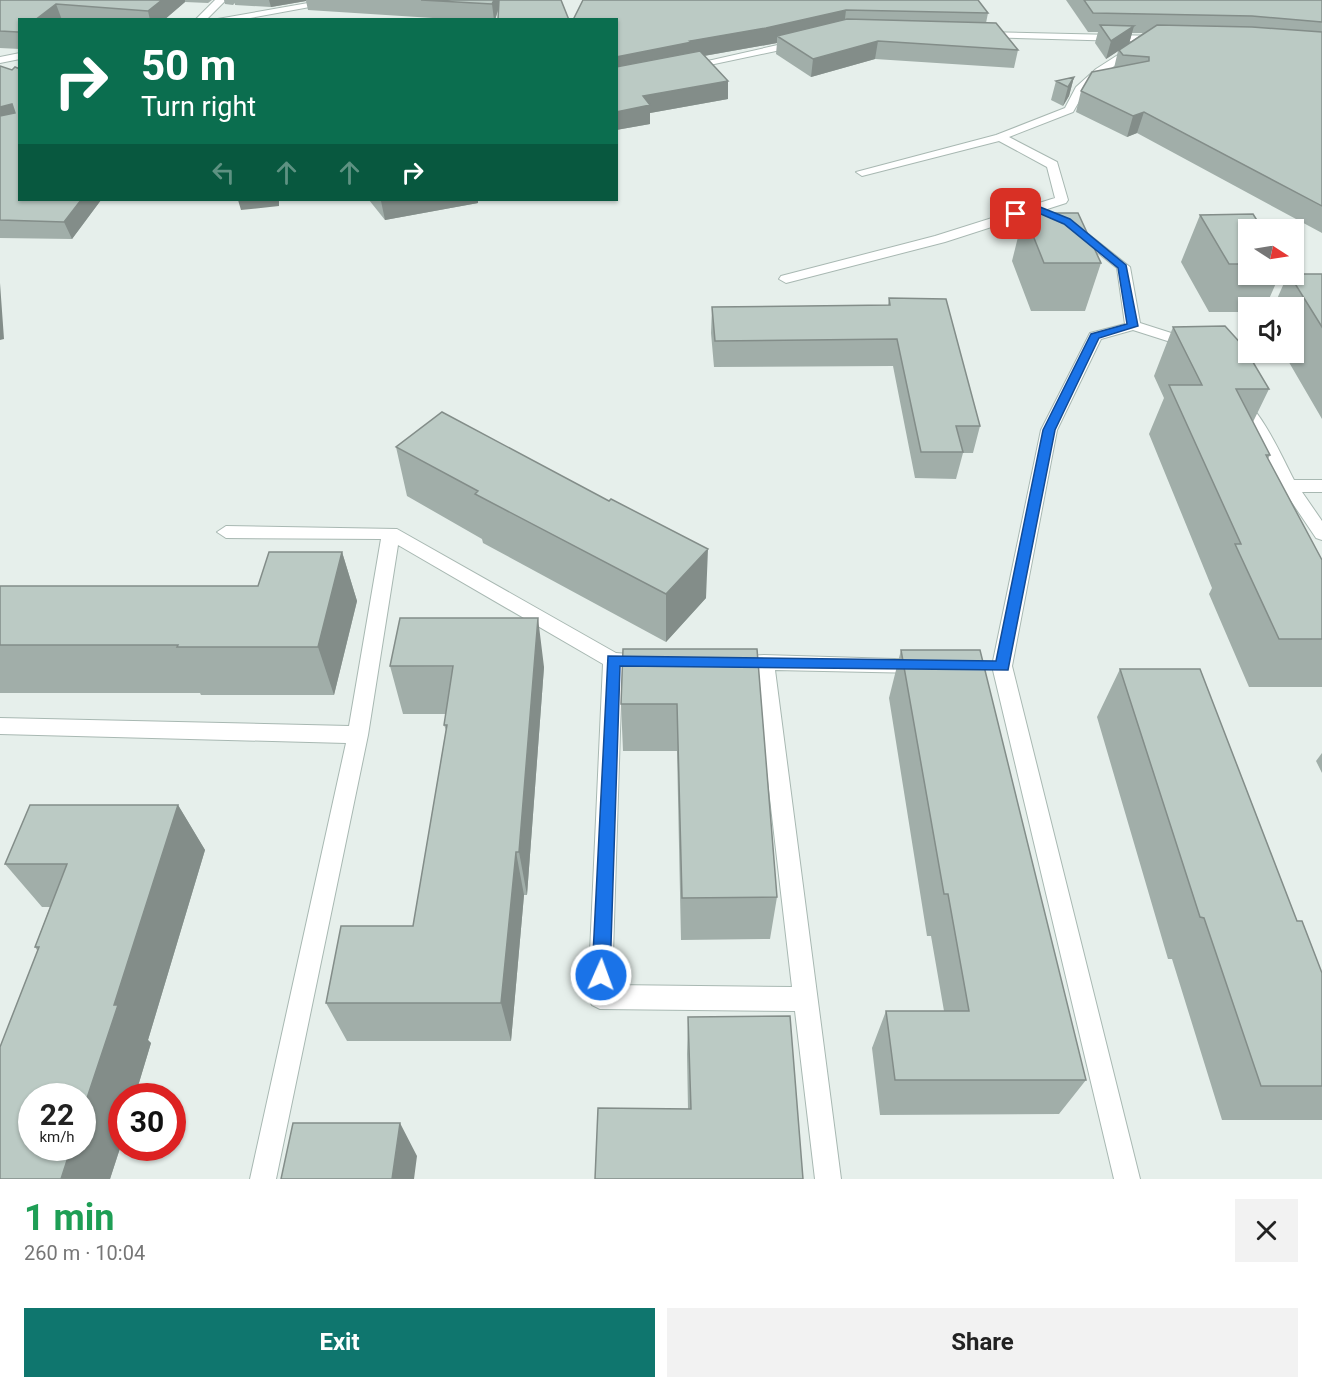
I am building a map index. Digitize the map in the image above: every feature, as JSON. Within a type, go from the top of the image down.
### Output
[{"type":"street","points":[[202,18],[221,0]]},
{"type":"street","points":[[230,18],[343,0]]},
{"type":"street","points":[[973,35],[1168,39]]},
{"type":"street","points":[[862,172],[1000,137],[1069,110],[1080,89],[1100,71],[1146,39]]},
{"type":"street","points":[[679,69],[811,40]]},
{"type":"street","points":[[0,60],[18,57]]},
{"type":"street","points":[[786,279],[940,239],[1062,200],[1053,165],[1000,137]]},
{"type":"street","points":[[1035,208],[1067,222],[1123,267],[1133,326]]},
{"type":"street","points":[[1127,1179],[1002,666],[1049,430],[1095,336],[1133,326],[1185,342],[1199,358]]},
{"type":"street","points":[[1228,391],[1250,415],[1289,486],[1322,534]]},
{"type":"street","points":[[1289,486],[1322,486]]},
{"type":"street","points":[[226,532],[391,533],[613,660],[671,661]]},
{"type":"street","points":[[263,1179],[358,735],[391,533]]},
{"type":"street","points":[[613,660],[600,997],[806,999]]},
{"type":"street","points":[[718,662],[943,665]]},
{"type":"street","points":[[765,662],[828,1179]]},
{"type":"street","points":[[979,666],[1002,666]]},
{"type":"street","points":[[0,726],[358,735]]},
{"type":"building","points":[[0,0],[162,0],[148,11],[56,4],[38,18],[18,18],[18,32],[0,31]]},
{"type":"building","points":[[421,0],[494,0],[492,4]]},
{"type":"building","points":[[499,0],[561,0],[568,18],[498,18]]},
{"type":"building","points":[[583,0],[978,0],[988,13],[846,10],[618,57],[618,18],[574,18]]},
{"type":"building","points":[[1084,0],[1322,0],[1322,22],[1252,16],[1093,13]]},
{"type":"building","points":[[847,19],[996,23],[1018,50],[878,41],[813,59],[777,36]]},
{"type":"building","points":[[1100,25],[1134,26],[1111,41]]},
{"type":"building","points":[[1157,25],[1252,27],[1322,32],[1322,206],[1144,112],[1133,116],[1081,91],[1092,72],[1149,61],[1149,57],[1123,55],[1119,50]]},
{"type":"building","points":[[700,51],[728,81],[643,96],[650,105],[618,112],[618,67]]},
{"type":"building","points":[[0,66],[12,70],[15,67],[18,68],[18,201],[80,201],[64,222],[0,220],[0,116],[15,113],[12,104],[0,107]]},
{"type":"building","points":[[1074,77],[1068,87],[1056,81]]},
{"type":"building","points":[[1024,213],[1078,213],[1101,263],[1044,263]]},
{"type":"building","points":[[1253,214],[1256,219],[1238,219],[1238,264],[1229,264],[1200,215]]},
{"type":"building","points":[[1304,274],[1322,274],[1322,327],[1304,297],[1296,285],[1304,285]]},
{"type":"building","points":[[889,298],[946,299],[980,426],[956,426],[963,452],[921,452],[897,339],[715,341],[712,307],[890,305]]},
{"type":"building","points":[[1225,326],[1238,340],[1238,363],[1254,363],[1269,389],[1236,389],[1270,455],[1266,455],[1322,560],[1322,639],[1279,639],[1235,544],[1241,544],[1169,385],[1202,385],[1173,327]]},
{"type":"building","points":[[442,412],[609,501],[611,499],[708,549],[666,594],[475,494],[478,491],[396,447]]},
{"type":"building","points":[[269,552],[342,552],[318,647],[0,645],[0,586],[258,586]]},
{"type":"building","points":[[400,618],[538,618],[519,852],[516,852],[501,1003],[326,1003],[341,926],[413,926],[447,725],[444,725],[453,666],[390,666]]},
{"type":"building","points":[[623,649],[757,649],[777,897],[682,898],[677,704],[621,704]]},
{"type":"building","points":[[901,650],[980,650],[1086,1080],[895,1080],[886,1011],[969,1011],[948,894],[944,894]]},
{"type":"building","points":[[1120,669],[1200,669],[1297,921],[1302,921],[1322,973],[1322,1086],[1261,1086],[1204,918],[1200,917]]},
{"type":"building","points":[[30,805],[178,805],[114,1005],[118,1005],[92,1083],[18,1083],[18,1161],[67,1161],[61,1179],[0,1179],[0,1047],[39,947],[35,947],[67,864],[5,864]]},
{"type":"building","points":[[790,1016],[803,1179],[595,1179],[598,1108],[691,1109],[688,1017]]},
{"type":"building","points":[[293,1123],[400,1123],[392,1179],[281,1179]]},
{"type":"route","points":[[601,975],[613,660],[1002,666],[1049,430],[1095,336],[1133,326],[1123,267],[1067,222],[1035,208],[1016,214]]}]
